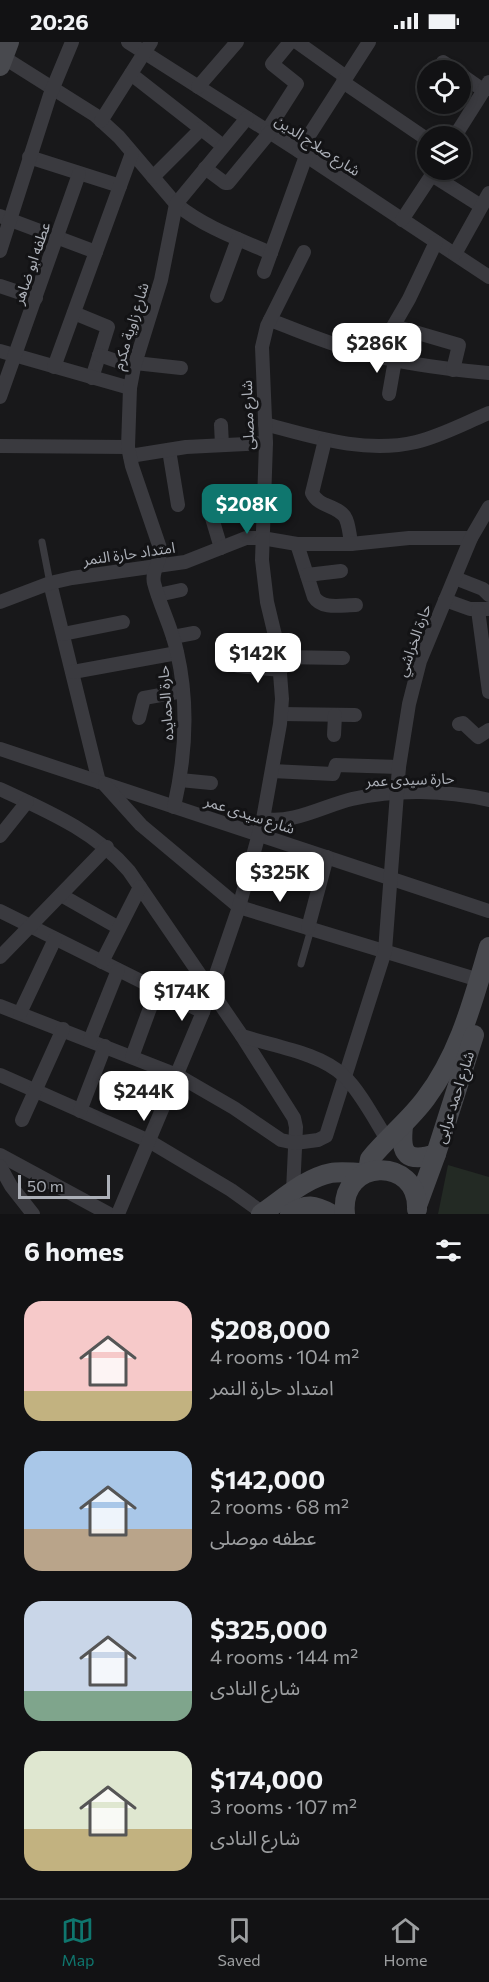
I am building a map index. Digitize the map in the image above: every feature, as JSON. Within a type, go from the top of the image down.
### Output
[{"type":"main road","name":"شارع احمد عرابى","points":[[417,1208],[436,1154],[484,985],[489,947]]},
{"type":"main road","name":"شارع احمد عرابى","points":[[345,1214],[345,1196],[349,1186],[367,1172],[370,1159],[403,1126],[431,1091],[455,1052],[484,985]]},
{"type":"main road","points":[[403,1126],[402,1148],[409,1156],[418,1159],[436,1154]]},
{"type":"main road","points":[[262,1214],[313,1179],[329,1173],[367,1172],[382,1169],[402,1176],[410,1183],[417,1208]]},
{"type":"main road","points":[[290,1214],[301,1207],[313,1205],[331,1214]]},
{"type":"street","points":[[0,251],[5,218],[72,42]]},
{"type":"street","name":"شارع صلاح الدين","points":[[128,42],[148,47],[198,87],[489,277]]},
{"type":"street","points":[[198,87],[237,42]]},
{"type":"street","points":[[264,272],[303,154],[344,80],[369,42]]},
{"type":"street","points":[[205,168],[228,183],[268,132],[297,84],[272,64],[287,44],[344,80],[417,132]]},
{"type":"street","points":[[101,121],[148,47]]},
{"type":"street","points":[[4,55],[81,105],[101,121],[176,204],[203,223],[271,253]]},
{"type":"street","points":[[131,74],[223,146]]},
{"type":"street","points":[[461,126],[486,86],[471,80]]},
{"type":"street","name":"شارع زاوية مكرم","points":[[158,564],[160,548],[129,451],[130,388],[134,365],[161,280],[176,204],[247,118]]},
{"type":"street","points":[[153,177],[201,129]]},
{"type":"street","points":[[54,367],[132,153]]},
{"type":"street","points":[[29,157],[120,186]]},
{"type":"street","name":"عطفه ابو ضاهر","points":[[0,397],[79,174]]},
{"type":"street","points":[[402,220],[428,180]]},
{"type":"street","points":[[447,180],[486,202],[455,254]]},
{"type":"street","points":[[5,218],[96,252]]},
{"type":"street","points":[[217,296],[238,239]]},
{"type":"street","points":[[376,356],[415,288],[436,242]]},
{"type":"street","name":"شارع مصلى","points":[[118,1214],[211,991],[260,835],[281,714],[280,663],[263,581],[262,538],[266,443],[262,347],[264,333],[304,252]]},
{"type":"street","points":[[0,286],[36,298]]},
{"type":"street","points":[[74,313],[108,327],[92,378]]},
{"type":"street","points":[[270,320],[331,343],[376,356],[489,373]]},
{"type":"street","points":[[394,326],[459,345],[453,369]]},
{"type":"street","points":[[0,351],[130,388]]},
{"type":"street","points":[[99,355],[134,365],[181,368]]},
{"type":"street","points":[[389,394],[395,360]]},
{"type":"street","points":[[265,424],[325,440],[363,446],[398,445],[432,437],[489,413]]},
{"type":"street","points":[[221,425],[222,445]]},
{"type":"street","points":[[325,440],[312,493],[319,502],[343,515],[346,519],[351,544]]},
{"type":"street","points":[[0,446],[129,451],[266,443]]},
{"type":"street","points":[[169,450],[178,505]]},
{"type":"street","name":"حارة الخراشي","points":[[295,1143],[318,1140],[326,1136],[385,951],[399,767],[414,682],[420,661],[471,538],[489,507]]},
{"type":"street","points":[[212,518],[221,548]]},
{"type":"street","name":"امتداد حارة النمر","points":[[0,602],[50,583],[158,564],[185,562],[246,538],[262,538],[297,544],[351,544],[409,538],[471,538]]},
{"type":"street","points":[[297,544],[314,597],[320,604],[356,605]]},
{"type":"street","name":"حارة الحمايده","points":[[158,564],[154,580],[173,637],[184,695],[185,739],[174,807]]},
{"type":"street","points":[[307,575],[340,571]]},
{"type":"street","points":[[455,578],[483,589],[489,595]]},
{"type":"street","points":[[50,583],[102,783],[141,825],[239,907],[385,951],[484,985]]},
{"type":"street","points":[[158,595],[181,590]]},
{"type":"street","points":[[445,600],[483,609],[489,692]]},
{"type":"street","points":[[63,634],[123,622]]},
{"type":"street","points":[[173,637],[194,633]]},
{"type":"street","points":[[73,672],[177,653]]},
{"type":"street","points":[[238,666],[344,658]]},
{"type":"street","points":[[139,718],[144,698],[184,695],[199,700]]},
{"type":"street","points":[[281,714],[354,715]]},
{"type":"street","points":[[334,735],[335,715]]},
{"type":"street","points":[[459,724],[463,722],[478,737],[489,730]]},
{"type":"street","name":"شارع سيدى عمر","points":[[0,749],[489,911]]},
{"type":"street","points":[[272,771],[333,774],[336,765],[399,767]]},
{"type":"street","points":[[180,780],[211,783]]},
{"type":"street","points":[[0,789],[83,831],[106,847],[118,858],[140,887],[242,1036],[294,1118],[294,1191]]},
{"type":"street","name":"حارة سيدى عمر","points":[[263,819],[288,819],[353,799],[398,794],[449,792],[489,800]]},
{"type":"street","points":[[0,836],[27,802]]},
{"type":"street","points":[[0,957],[106,847]]},
{"type":"street","points":[[309,928],[327,857]]},
{"type":"street","points":[[102,962],[140,887]]},
{"type":"street","points":[[61,895],[119,927]]},
{"type":"street","points":[[0,911],[203,1012]]},
{"type":"street","points":[[20,1013],[55,939]]},
{"type":"street","points":[[90,1040],[118,970]]},
{"type":"street","points":[[132,1057],[157,989]]},
{"type":"street","points":[[0,1006],[177,1075],[234,1108],[274,1137],[295,1143]]},
{"type":"street","points":[[22,1120],[63,1029]]},
{"type":"street","points":[[242,1036],[319,1060],[335,1068],[345,1077],[388,1141]]},
{"type":"street","points":[[80,1111],[105,1046]]},
{"type":"street","points":[[0,1075],[149,1142],[231,1190],[262,1214]]},
{"type":"street","points":[[0,1155],[109,1214]]},
{"type":"street","points":[[0,1166],[33,1214]]},
{"type":"lane","points":[[42,542],[50,583]]},
{"type":"lane","points":[[301,964],[309,928]]},
{"type":"shaded area","points":[[448,1165],[489,1177],[489,1214],[438,1214]]}]
